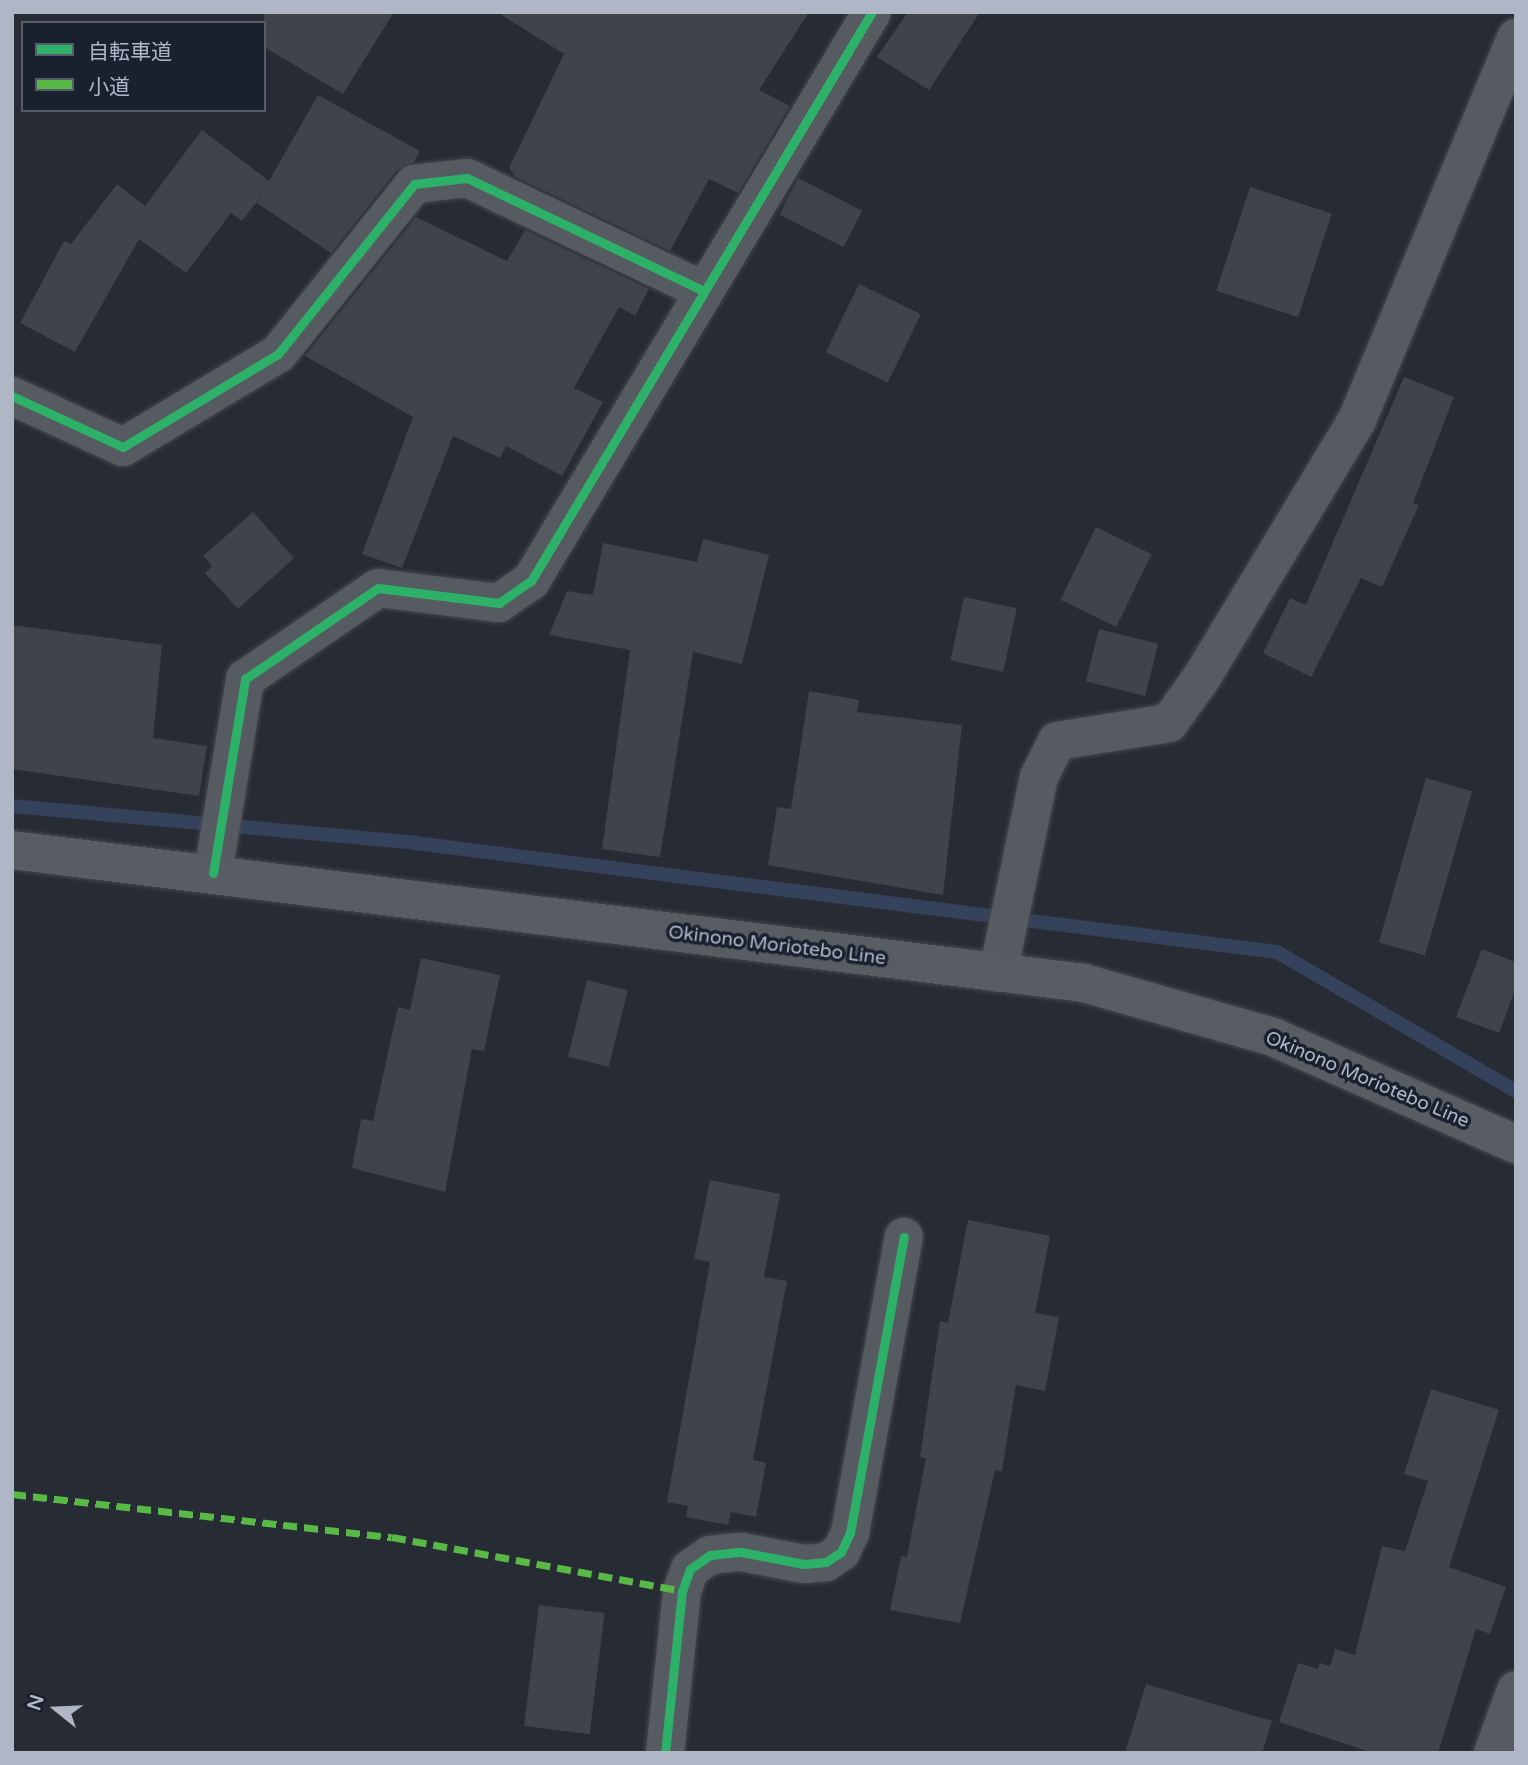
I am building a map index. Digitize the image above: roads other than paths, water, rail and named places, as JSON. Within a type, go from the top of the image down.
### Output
[{"type":"main road","name":"Okinono Moriotebo Line","points":[[12,850],[1084,983],[1273,1037],[1516,1144]]},
{"type":"street","points":[[213,873],[245,679],[378,588],[499,603],[531,581],[872,12]]},
{"type":"street","points":[[998,973],[1039,776],[1057,741],[1169,723],[1202,677],[1357,420],[1516,38]]},
{"type":"street","points":[[12,397],[123,447],[278,354],[414,184],[467,178],[704,291]]},
{"type":"street","points":[[665,1753],[682,1591],[690,1569],[709,1555],[741,1552],[804,1563],[826,1562],[841,1552],[850,1533],[904,1237]]},
{"type":"street","points":[[1493,1753],[1516,1690]]},
{"type":"waterway","points":[[12,806],[415,843],[1277,952],[1516,1091]]}]
